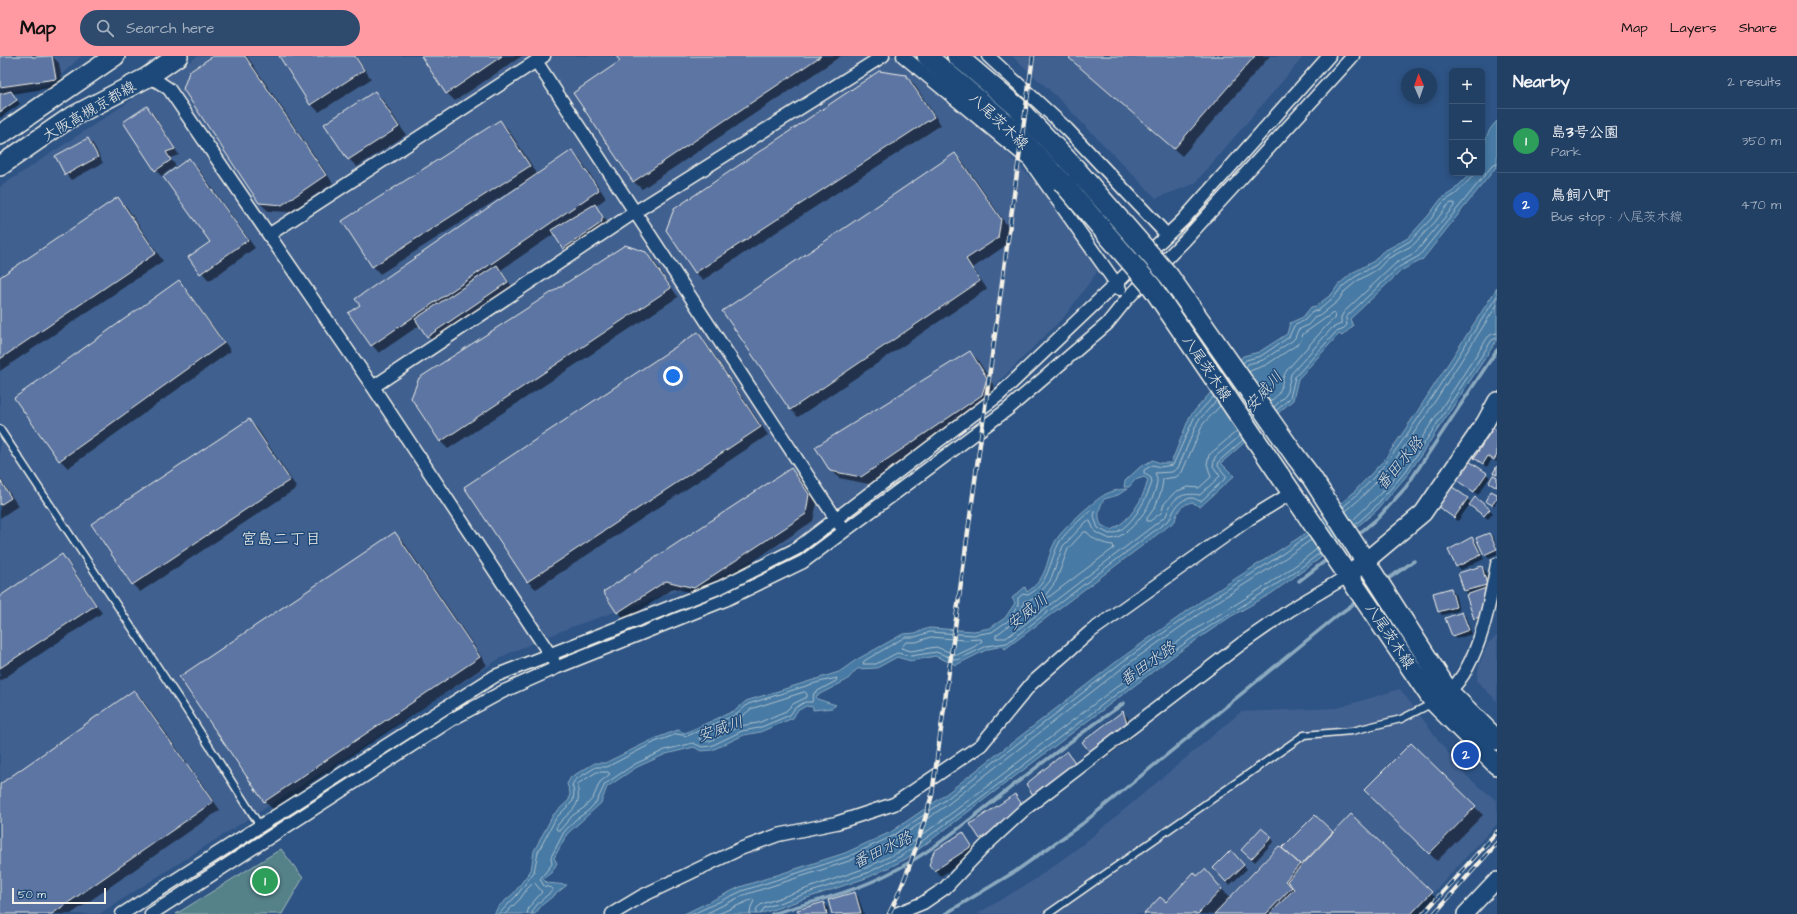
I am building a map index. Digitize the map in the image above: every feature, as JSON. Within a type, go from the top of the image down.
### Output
[{"type":"main road","name":"大阪高槻京都線","points":[[0,135],[115,56]]},
{"type":"main road","name":"大阪高槻京都線","points":[[0,166],[68,119],[146,78],[178,56]]},
{"type":"main road","name":"八尾茨木線","points":[[927,56],[1006,123],[1062,182],[1152,288],[1372,608],[1441,697],[1497,765]]},
{"type":"main road","name":"八尾茨木線","points":[[957,56],[1017,107],[1076,168],[1169,276],[1322,494],[1387,597],[1441,697],[1473,717],[1497,740]]},
{"type":"main road","points":[[1349,576],[1423,513],[1485,423],[1497,401]]},
{"type":"street","points":[[373,387],[635,212],[883,56]]},
{"type":"street","points":[[903,56],[1029,160],[1126,299]]},
{"type":"street","points":[[988,56],[1067,129],[1167,235]]},
{"type":"street","points":[[122,914],[495,676],[721,587],[796,549],[999,395],[1183,220],[1328,56]]},
{"type":"street","points":[[151,914],[451,720],[502,692],[558,667],[725,600],[803,562],[1008,409],[1107,324],[1126,299],[1185,240],[1353,56]]},
{"type":"street","points":[[270,234],[540,59],[635,212],[844,531]]},
{"type":"street","points":[[146,78],[157,81],[169,89],[270,234],[373,387],[558,667]]},
{"type":"street","points":[[612,914],[642,896],[740,849],[778,835],[836,823],[894,804],[981,745],[1031,684],[1090,632],[1250,519],[1293,492]]},
{"type":"street","points":[[1441,697],[1467,669],[1488,614],[1497,564]]},
{"type":"street","points":[[896,914],[923,903],[945,888],[985,846],[1025,809],[1241,644],[1290,610],[1349,576]]},
{"type":"street","points":[[1473,717],[1497,726]]},
{"type":"street","points":[[1465,914],[1497,880]]},
{"type":"lane","points":[[0,429],[185,708],[260,826]]},
{"type":"lane","points":[[1048,914],[1304,735],[1352,731],[1401,719],[1441,697]]},
{"type":"shaded area","points":[[0,56],[81,56],[59,77],[45,85],[0,92]]},
{"type":"shaded area","points":[[198,56],[896,56],[985,130],[1037,184],[1094,259],[1097,272],[1064,317],[974,406],[804,534],[723,575],[571,627],[507,654],[99,914],[0,914],[0,187]]},
{"type":"shaded area","points":[[1012,56],[1304,56],[1194,184],[1156,198],[1054,94]]},
{"type":"shaded area","points":[[1497,636],[1497,701],[1477,681],[1479,666],[1488,643]]},
{"type":"shaded area","points":[[1400,689],[1464,774],[1497,801],[1497,824],[1413,914],[977,914],[1034,880],[1082,845],[1241,712],[1338,708]]},
{"type":"green space","points":[[281,849],[303,878],[282,914],[176,914]]},
{"type":"water","name":"安威川","points":[[1497,121],[1497,166],[1422,260],[1402,270],[1350,319],[1353,326],[1342,336],[1339,334],[1298,379],[1293,400],[1221,463],[1234,476],[1200,507],[1192,502],[1183,506],[1177,514],[1175,521],[1005,649],[1003,646],[988,649],[956,665],[935,656],[911,661],[897,657],[877,668],[857,669],[847,680],[816,696],[817,699],[836,705],[832,708],[813,710],[813,707],[806,706],[797,711],[793,718],[760,732],[744,735],[712,750],[701,751],[694,747],[666,754],[637,767],[607,787],[601,803],[567,834],[554,858],[557,863],[552,872],[543,879],[547,883],[567,885],[542,905],[535,914],[494,914],[498,907],[514,893],[531,870],[534,851],[553,815],[569,800],[570,793],[567,784],[571,777],[595,763],[605,763],[654,739],[678,730],[685,733],[736,710],[746,701],[839,672],[856,660],[903,634],[915,633],[929,628],[974,631],[990,628],[1005,618],[1015,603],[1012,598],[1025,587],[1027,592],[1043,575],[1058,537],[1094,502],[1108,493],[1127,489],[1118,495],[1104,499],[1100,509],[1099,518],[1101,525],[1111,530],[1130,515],[1143,495],[1148,480],[1144,477],[1135,480],[1129,487],[1124,487],[1125,481],[1140,467],[1153,460],[1160,463],[1171,463],[1190,416],[1243,356],[1259,352],[1287,334],[1290,323],[1303,317],[1311,307],[1316,306],[1332,294],[1338,285],[1352,273],[1374,261],[1382,252],[1408,238],[1441,199],[1453,191],[1468,176],[1485,176],[1485,142],[1492,127]]},
{"type":"water","name":"番田水路","points":[[1497,288],[1497,340],[1409,473],[1377,510],[1319,559],[1272,593],[1230,617],[1176,654],[906,859],[869,877],[760,914],[684,914],[740,887],[845,853],[891,832],[942,797],[1120,659],[1204,599],[1303,535],[1352,494],[1385,459]]},
{"type":"building","points":[[0,56],[52,56],[56,79],[0,87]]},
{"type":"building","points":[[213,56],[245,56],[326,175],[282,205],[259,203],[183,89],[189,72]]},
{"type":"building","points":[[279,56],[355,56],[364,70],[310,105]]},
{"type":"building","points":[[421,56],[502,56],[446,94]]},
{"type":"building","points":[[616,56],[821,56],[633,182],[573,93],[620,61]]},
{"type":"building","points":[[1071,56],[1255,56],[1174,149],[1069,58]]},
{"type":"building","points":[[879,71],[906,75],[934,117],[695,273],[666,230],[674,209]]},
{"type":"building","points":[[11,91],[17,100],[0,112],[0,94]]},
{"type":"building","points":[[375,91],[399,127],[348,160],[324,124]]},
{"type":"building","points":[[147,106],[175,149],[166,152],[171,160],[155,171],[123,122]]},
{"type":"building","points":[[500,120],[530,166],[372,267],[342,221]]},
{"type":"building","points":[[88,138],[98,157],[65,175],[55,156]]},
{"type":"building","points":[[572,150],[599,190],[371,346],[348,313],[360,305],[355,299]]},
{"type":"building","points":[[955,153],[1001,219],[998,238],[966,259],[980,281],[790,410],[722,311]]},
{"type":"building","points":[[189,158],[248,240],[200,274],[188,257],[210,242],[163,177]]},
{"type":"building","points":[[118,197],[156,253],[0,359],[0,277]]},
{"type":"building","points":[[595,204],[603,217],[601,223],[563,249],[551,230]]},
{"type":"building","points":[[625,245],[646,252],[671,288],[440,442],[411,398],[419,378]]},
{"type":"building","points":[[497,265],[508,282],[427,337],[415,319]]},
{"type":"building","points":[[179,280],[224,343],[59,461],[14,398]]},
{"type":"building","points":[[698,332],[761,427],[527,582],[464,487]]},
{"type":"building","points":[[970,351],[987,378],[982,395],[861,477],[830,471],[815,447]]},
{"type":"building","points":[[249,419],[290,480],[132,585],[91,524]]},
{"type":"building","points":[[1493,428],[1497,430],[1497,455],[1494,460],[1488,456],[1483,464],[1474,458]]},
{"type":"building","points":[[1469,461],[1487,473],[1474,492],[1456,480]]},
{"type":"building","points":[[1497,466],[1497,475],[1493,473]]},
{"type":"building","points":[[791,468],[809,494],[806,514],[694,588],[666,581],[617,613],[603,592]]},
{"type":"building","points":[[1493,475],[1497,477],[1497,487],[1489,482]]},
{"type":"building","points":[[0,480],[11,498],[0,505]]},
{"type":"building","points":[[1451,486],[1468,498],[1454,518],[1437,506]]},
{"type":"building","points":[[1491,491],[1497,494],[1497,498],[1492,505],[1485,501]]},
{"type":"building","points":[[1475,497],[1490,509],[1484,516],[1469,505]]},
{"type":"building","points":[[395,532],[480,657],[264,802],[179,677]]},
{"type":"building","points":[[1489,533],[1497,549],[1484,555],[1476,538]]},
{"type":"building","points":[[1472,537],[1481,555],[1456,567],[1448,550]]},
{"type":"building","points":[[62,554],[96,605],[0,668],[0,596]]},
{"type":"building","points":[[1482,566],[1487,585],[1464,591],[1458,573]]},
{"type":"building","points":[[1451,588],[1456,607],[1438,612],[1433,593]]},
{"type":"building","points":[[1486,588],[1488,596],[1485,615],[1474,619],[1466,595]]},
{"type":"building","points":[[1462,612],[1469,630],[1452,636],[1445,618]]},
{"type":"building","points":[[134,690],[213,802],[52,914],[0,914],[0,784]]},
{"type":"building","points":[[1123,711],[1129,730],[1094,757],[1082,742]]},
{"type":"building","points":[[1411,743],[1476,806],[1429,854],[1364,790]]},
{"type":"building","points":[[1067,751],[1076,764],[1033,795],[1026,784]]},
{"type":"building","points":[[1015,794],[1025,809],[980,839],[970,824]]},
{"type":"building","points":[[1351,814],[1432,892],[1411,914],[1270,914],[1294,889],[1287,881]]},
{"type":"building","points":[[1315,815],[1333,832],[1301,865],[1282,848]]},
{"type":"building","points":[[1261,828],[1272,837],[1251,859],[1241,850]]},
{"type":"building","points":[[963,832],[972,846],[934,871],[929,865],[934,851]]},
{"type":"building","points":[[1279,846],[1300,864],[1285,881],[1292,887],[1266,914],[1214,914]]},
{"type":"building","points":[[1231,850],[1244,865],[1226,882],[1213,868]]},
{"type":"building","points":[[1205,869],[1222,889],[1198,914],[1144,914],[1160,897],[1166,902],[1194,872],[1197,876]]},
{"type":"building","points":[[855,892],[861,913],[832,914],[828,900]]},
{"type":"building","points":[[824,902],[827,914],[799,914],[797,910]]},
{"type":"waterway","name":"番田水路","points":[[1356,536],[1379,517],[1406,487],[1497,350]]},
{"type":"waterway","points":[[1299,581],[1329,558]]},
{"type":"waterway","points":[[1385,581],[1414,561]]},
{"type":"waterway","points":[[945,914],[1016,871],[1082,824],[1338,615],[1359,600]]},
{"type":"waterway","points":[[772,914],[859,887],[902,867],[948,836],[1049,758],[1124,703]]},
{"type":"railway","points":[[889,914],[908,870],[932,795],[1033,56]]},
{"type":"railway","points":[[1423,914],[1497,832]]},
{"type":"railway","points":[[1434,914],[1497,843]]},
{"type":"place","name":"鳥飼八町","points":[[1466,755]]},
{"type":"place","name":"島3号公園","points":[[265,881]]},
{"type":"district","name":"宮島二丁目","points":[[281,538]]}]
